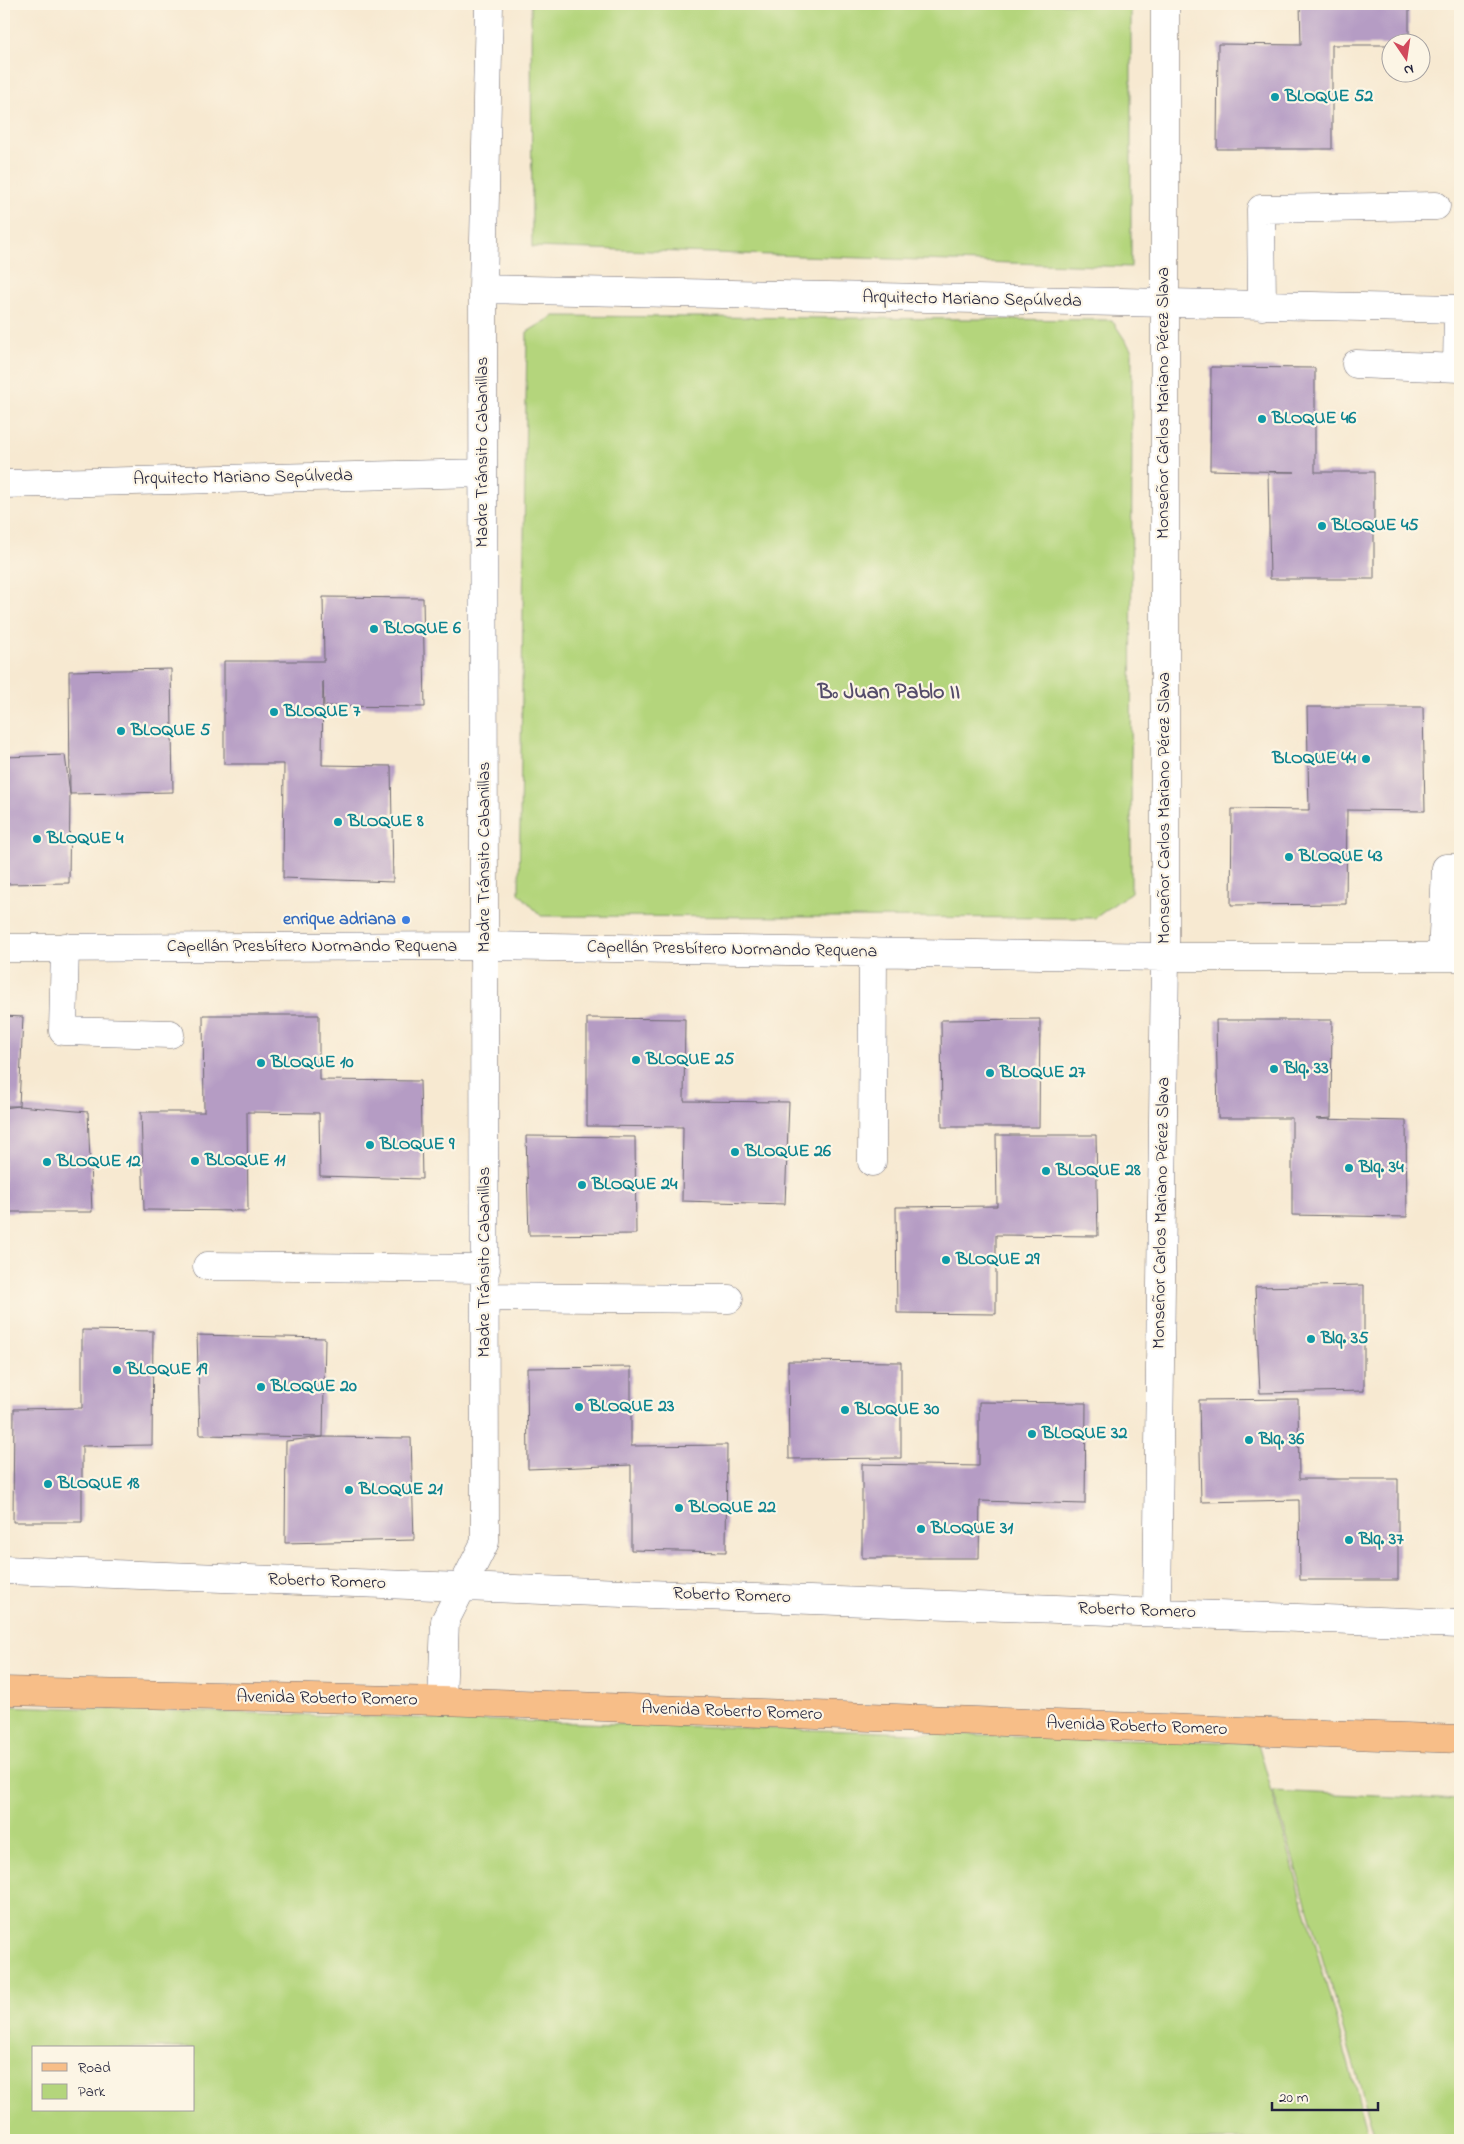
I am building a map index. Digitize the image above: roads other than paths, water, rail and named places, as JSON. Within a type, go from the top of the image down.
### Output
[{"type":"main road","name":"Avenida Roberto Romero","points":[[4,1692],[442,1701],[1460,1739]]},
{"type":"street","name":"Madre Tránsito Cabanillas","points":[[442,1701],[446,1621],[486,1542],[483,289],[489,4]]},
{"type":"street","name":"Monseñor Carlos Mariano Pérez Slava","points":[[1157,1612],[1166,957],[1164,4]]},
{"type":"street","points":[[1262,306],[1261,209],[1436,206]]},
{"type":"street","name":"Arquitecto Mariano Sepúlveda","points":[[483,289],[1459,309]]},
{"type":"street","points":[[1356,364],[1459,367],[1459,309]]},
{"type":"street","name":"Arquitecto Mariano Sepúlveda","points":[[4,484],[483,472]]},
{"type":"street","points":[[1451,957],[1446,868],[1460,868]]},
{"type":"street","name":"Capellán Presbítero Normando Requena","points":[[4,948],[485,946],[1166,957],[1451,957]]},
{"type":"street","points":[[64,947],[64,1031],[170,1034]]},
{"type":"street","points":[[872,952],[872,1162]]},
{"type":"street","points":[[207,1266],[486,1269]]},
{"type":"street","points":[[485,1297],[730,1299]]},
{"type":"street","name":"Roberto Romero","points":[[4,1570],[1460,1624]]},
{"type":"place","name":"BLOQUE 52","points":[[1275,97]]},
{"type":"place","name":"BLOQUE 46","points":[[1262,419]]},
{"type":"place","name":"BLOQUE 45","points":[[1322,526]]},
{"type":"place","name":"BLOQUE 6","points":[[374,629]]},
{"type":"place","name":"BLOQUE 7","points":[[274,712]]},
{"type":"place","name":"BLOQUE 5","points":[[121,731]]},
{"type":"place","name":"BLOQUE 44","points":[[1366,759]]},
{"type":"place","name":"BLOQUE 8","points":[[338,822]]},
{"type":"place","name":"BLOQUE 4","points":[[37,839]]},
{"type":"place","name":"BLOQUE 43","points":[[1289,857]]},
{"type":"place","name":"enrique adriana","points":[[406,920]]},
{"type":"place","name":"BLOQUE 25","points":[[636,1060]]},
{"type":"place","name":"BLOQUE 10","points":[[261,1063]]},
{"type":"place","name":"Blq. 33","points":[[1274,1069]]},
{"type":"place","name":"BLOQUE 27","points":[[990,1073]]},
{"type":"place","name":"BLOQUE 9","points":[[370,1145]]},
{"type":"place","name":"BLOQUE 26","points":[[735,1152]]},
{"type":"place","name":"BLOQUE 11","points":[[195,1161]]},
{"type":"place","name":"BLOQUE 12","points":[[47,1162]]},
{"type":"place","name":"Blq. 34","points":[[1349,1168]]},
{"type":"place","name":"BLOQUE 28","points":[[1046,1171]]},
{"type":"place","name":"BLOQUE 24","points":[[582,1185]]},
{"type":"place","name":"BLOQUE 29","points":[[946,1260]]},
{"type":"place","name":"Blq. 35","points":[[1311,1339]]},
{"type":"place","name":"BLOQUE 19","points":[[117,1370]]},
{"type":"place","name":"BLOQUE 20","points":[[261,1387]]},
{"type":"place","name":"BLOQUE 23","points":[[579,1407]]},
{"type":"place","name":"BLOQUE 30","points":[[845,1410]]},
{"type":"place","name":"BLOQUE 32","points":[[1032,1434]]},
{"type":"place","name":"Blq. 36","points":[[1249,1440]]},
{"type":"place","name":"BLOQUE 18","points":[[48,1484]]},
{"type":"place","name":"BLOQUE 21","points":[[349,1490]]},
{"type":"place","name":"BLOQUE 22","points":[[679,1508]]},
{"type":"place","name":"BLOQUE 31","points":[[921,1529]]},
{"type":"place","name":"Blq. 37","points":[[1349,1540]]},
{"type":"district","name":"Bº Juan Pablo II","points":[[889,693]]}]
